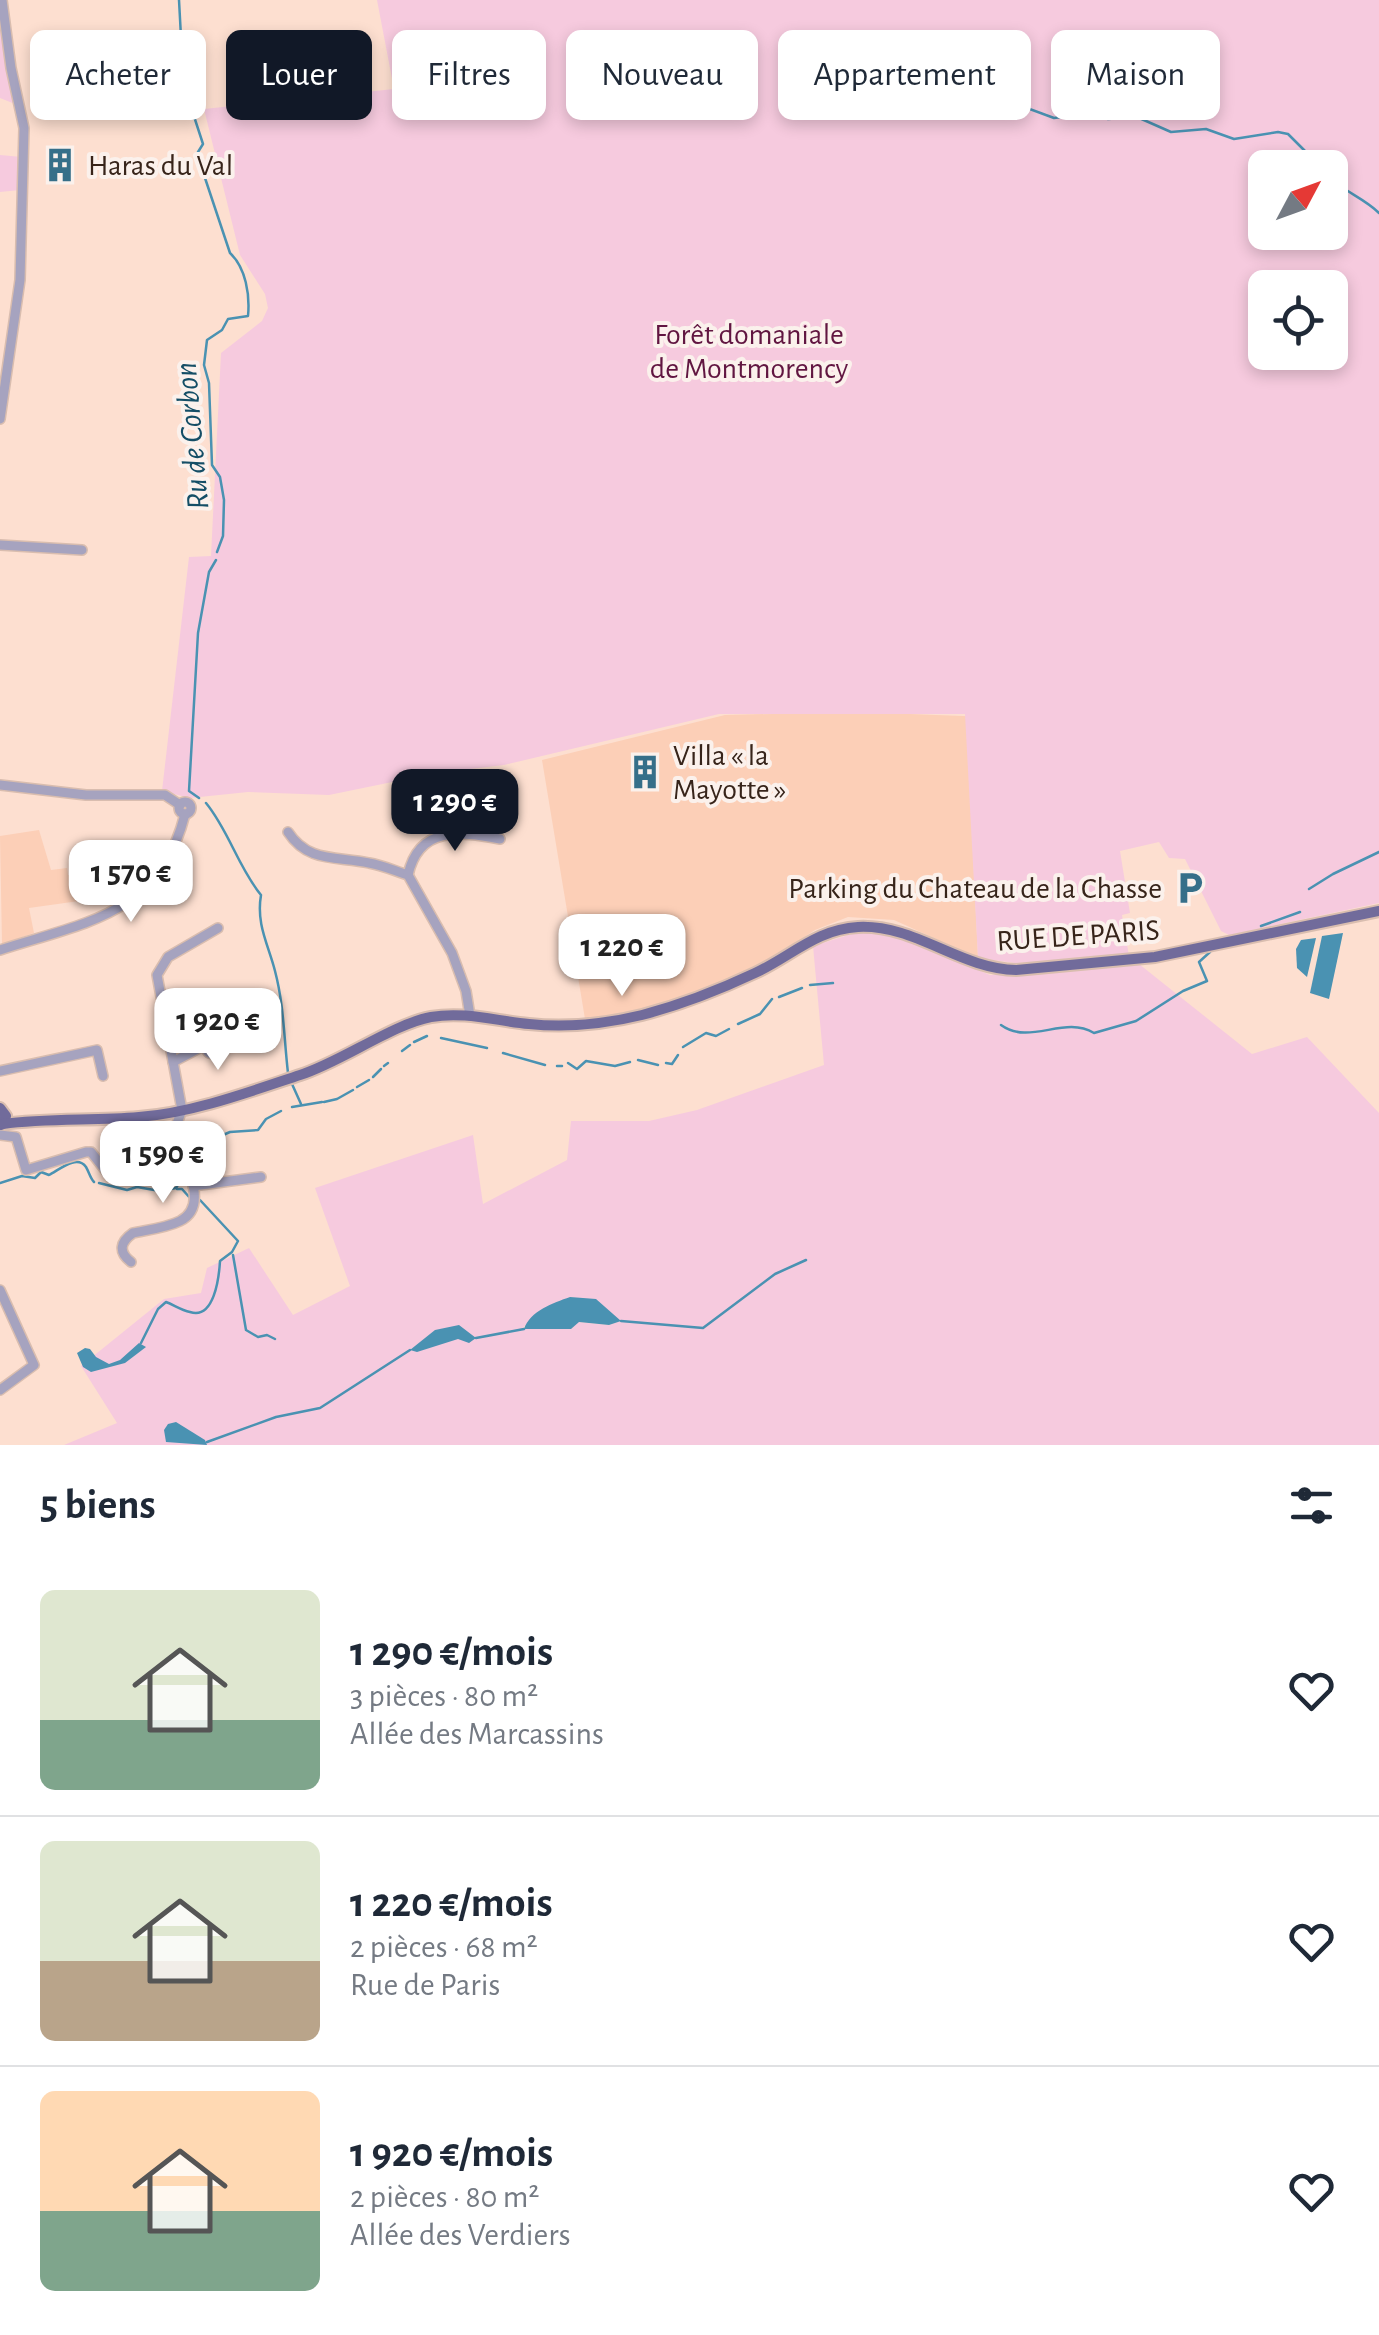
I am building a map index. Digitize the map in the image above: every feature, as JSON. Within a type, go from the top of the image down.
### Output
[{"type":"main road","name":"RUE DE PARIS","points":[[2,1122],[182,1110],[302,1074],[425,1018],[470,1016],[562,1025],[630,1018],[751,975],[838,928],[901,933],[994,970],[1155,957],[1379,910]]},
{"type":"street","points":[[0,419],[20,280],[24,128],[2,0]]},
{"type":"street","points":[[0,546],[82,550]]},
{"type":"street","points":[[0,785],[86,795],[165,794],[182,809],[180,834],[154,880],[117,912],[0,950]]},
{"type":"street","points":[[288,832],[299,847],[322,858],[368,862],[408,874],[452,953],[466,991],[470,1016]]},
{"type":"street","points":[[408,874],[416,852],[438,836],[473,834],[500,839]]},
{"type":"street","points":[[173,1134],[182,1110],[156,985],[158,970],[168,957],[218,928]]},
{"type":"street","points":[[173,1062],[205,1045]]},
{"type":"street","points":[[0,1071],[97,1050],[103,1076]]},
{"type":"street","points":[[130,1262],[122,1252],[126,1238],[132,1233],[179,1222],[186,1217],[196,1196],[173,1134],[157,1114]]},
{"type":"street","points":[[2,1122],[16,1138],[26,1170],[86,1152],[96,1156],[106,1171]]},
{"type":"street","points":[[193,1186],[261,1177]]},
{"type":"street","points":[[0,1290],[34,1365],[0,1390]]},
{"type":"shaded area","points":[[857,712],[989,717],[969,768],[978,958],[894,920],[848,917],[815,930],[765,963],[658,1007],[585,1019],[542,760],[725,715]]},
{"type":"shaded area","points":[[39,830],[51,870],[67,868],[68,875],[75,875],[79,901],[29,908],[34,933],[2,944],[0,836]]},
{"type":"green space","points":[[0,0],[15,104],[0,98]]},
{"type":"green space","name":"Forêt domaniale de Montmorency","points":[[377,0],[1379,0],[1379,903],[1229,935],[1221,931],[1185,859],[1169,858],[1159,842],[1120,851],[1130,913],[1122,915],[1129,956],[1015,963],[978,958],[965,714],[719,714],[504,765],[436,773],[329,795],[248,792],[190,798],[162,791],[189,557],[211,556],[221,353],[262,321],[268,308],[265,294],[240,255],[206,109],[226,107],[226,120],[372,120],[372,91],[392,89],[392,120],[546,120],[546,30],[392,30],[392,79]]},
{"type":"green space","points":[[0,155],[22,157],[20,190],[0,192]]},
{"type":"green space","points":[[858,932],[901,937],[990,975],[1139,964],[1252,1054],[1307,1037],[1379,1113],[1379,1445],[64,1445],[117,1423],[81,1366],[164,1299],[201,1293],[207,1268],[249,1248],[293,1315],[350,1286],[315,1188],[473,1135],[483,1204],[567,1160],[571,1121],[649,1121],[697,1110],[824,1065],[813,946]],"holes":[[[570,1297],[584,1300],[620,1321],[609,1325],[578,1322],[571,1329],[523,1327]]]},
{"type":"water","points":[[1343,933],[1329,999],[1310,993],[1322,936]]},
{"type":"water","points":[[1316,938],[1307,977],[1297,968],[1296,949],[1301,940]]},
{"type":"water","points":[[570,1297],[596,1299],[621,1321],[609,1325],[579,1322],[571,1329],[524,1329],[537,1313]]},
{"type":"water","points":[[459,1325],[476,1338],[469,1343],[458,1339],[417,1352],[410,1350],[435,1330]]},
{"type":"water","points":[[139,1343],[146,1347],[125,1363],[91,1372],[83,1367],[77,1353],[90,1349],[109,1364],[120,1360]]},
{"type":"water","points":[[176,1422],[207,1445],[166,1442],[164,1430]]},
{"type":"waterway","name":"Ru de Corbon","points":[[179,0],[181,37],[193,50],[197,62],[197,86],[190,104],[203,144],[198,152],[201,166],[230,253],[246,282],[248,299],[248,316],[228,319],[222,330],[207,340],[204,365],[209,383],[212,465],[220,477],[224,500],[223,536],[217,552]]},
{"type":"waterway","points":[[1031,110],[1054,118],[1086,114],[1108,119],[1137,117],[1171,132],[1206,129],[1234,139],[1278,132],[1288,134],[1304,150]]},
{"type":"waterway","points":[[1348,191],[1379,213]]},
{"type":"waterway","name":"Ru de Corbon","points":[[199,798],[189,791],[198,633],[209,572],[216,560]]},
{"type":"waterway","name":"Ru de Corbon","points":[[206,803],[261,895],[261,925],[278,984],[288,1073]]},
{"type":"waterway","points":[[1309,889],[1379,852]]},
{"type":"waterway","points":[[1261,926],[1300,912]]},
{"type":"waterway","points":[[1001,1025],[1024,1033],[1071,1027],[1094,1033],[1136,1021],[1183,991],[1207,981],[1199,962],[1210,952]]},
{"type":"waterway","points":[[810,985],[833,983]]},
{"type":"waterway","points":[[779,997],[802,988]]},
{"type":"waterway","points":[[738,1024],[760,1014],[772,999]]},
{"type":"waterway","points":[[683,1047],[706,1033],[716,1036],[729,1029]]},
{"type":"waterway","points":[[414,1042],[427,1036]]},
{"type":"waterway","points":[[441,1038],[487,1048]]},
{"type":"waterway","points":[[402,1051],[410,1045]]},
{"type":"waterway","points":[[503,1053],[545,1065]]},
{"type":"waterway","points":[[666,1063],[672,1064],[678,1055]]},
{"type":"waterway","points":[[638,1060],[658,1065]]},
{"type":"waterway","points":[[568,1063],[577,1069],[586,1061],[615,1066],[630,1062]]},
{"type":"waterway","points":[[384,1066],[388,1063]]},
{"type":"waterway","points":[[557,1066],[562,1066]]},
{"type":"waterway","points":[[373,1077],[381,1069]]},
{"type":"waterway","points":[[357,1087],[369,1080]]},
{"type":"waterway","name":"Ru de Corbon","points":[[292,1084],[301,1104]]},
{"type":"waterway","points":[[324,1102],[353,1090]]},
{"type":"waterway","points":[[292,1107],[322,1102]]},
{"type":"waterway","name":"Ru de Corbon","points":[[190,1165],[216,1138],[230,1132],[258,1130],[266,1119],[281,1111]]},
{"type":"waterway","name":"Ru de Corbon","points":[[0,1183],[22,1176],[35,1178],[41,1172],[49,1175],[78,1162],[86,1167],[94,1182]]},
{"type":"waterway","name":"Ru de Corbon","points":[[99,1183],[127,1190],[137,1187],[160,1191],[176,1188],[185,1173]]},
{"type":"waterway","points":[[177,1189],[190,1198]]},
{"type":"waterway","points":[[141,1343],[158,1309],[166,1302],[190,1312],[205,1310],[214,1296],[220,1261],[238,1241],[200,1200]]},
{"type":"waterway","points":[[233,1255],[246,1330],[258,1337],[267,1335],[275,1339]]},
{"type":"waterway","points":[[621,1321],[703,1328],[775,1274],[806,1260]]},
{"type":"waterway","points":[[476,1338],[524,1329]]},
{"type":"waterway","points":[[207,1442],[276,1417],[320,1408],[410,1350]]},
{"type":"place","name":"Haras du Val","points":[[60,165]]},
{"type":"place","name":"Villa « la Mayotte »","points":[[645,772]]},
{"type":"place","name":"Parking du Chateau de la Chasse","points":[[1190,888]]}]
